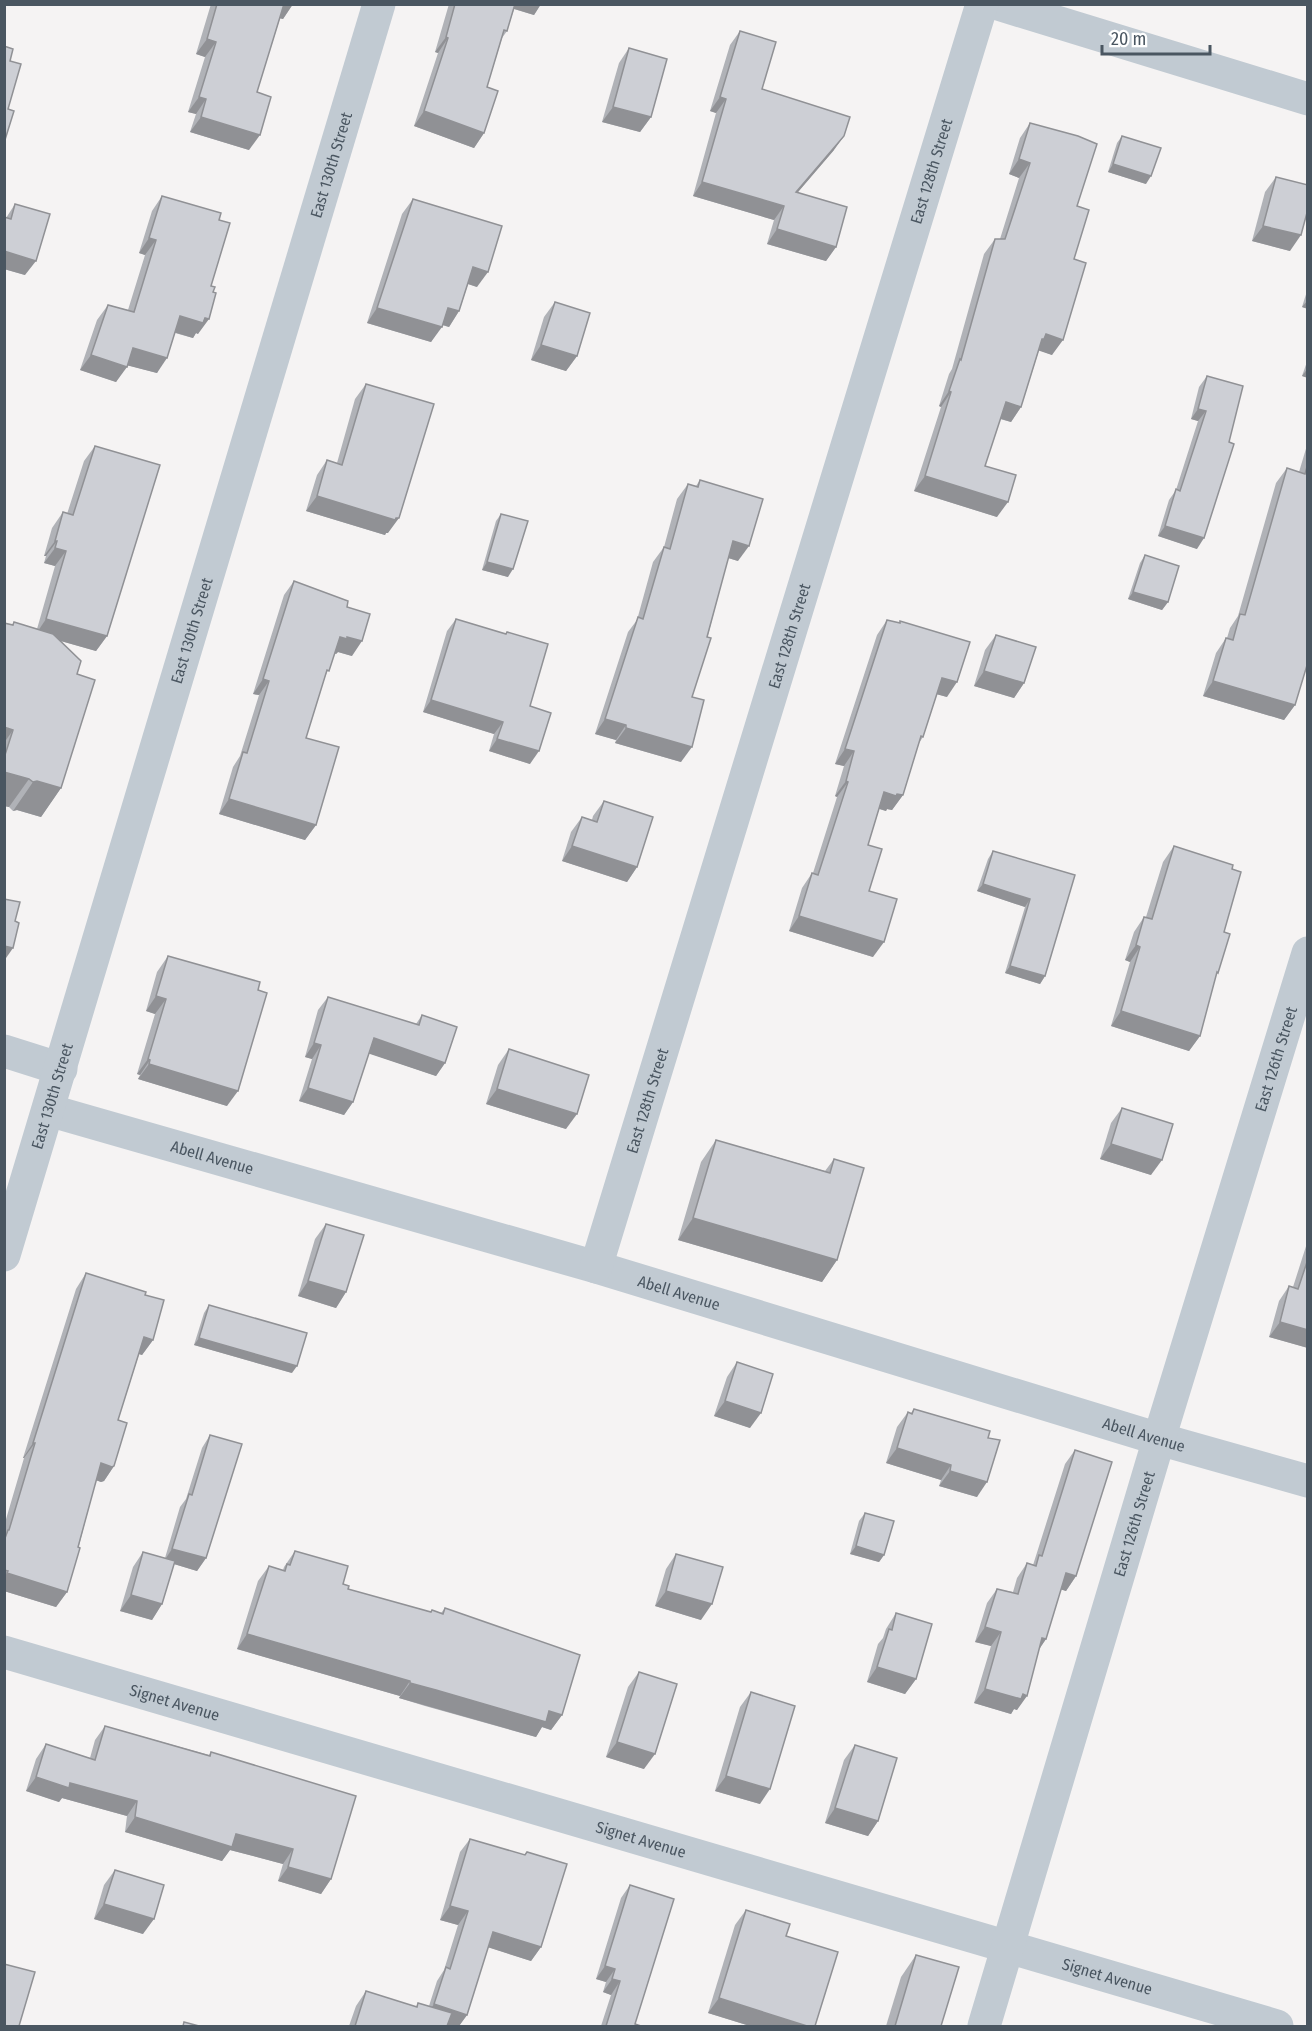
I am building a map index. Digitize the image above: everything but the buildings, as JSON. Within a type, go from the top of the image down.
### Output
[{"type":"street","name":"East 130th Street","points":[[4,1255],[379,4]]},
{"type":"street","name":"East 128th Street","points":[[596,1267],[982,4]]},
{"type":"street","points":[[998,4],[1308,99]]},
{"type":"street","name":"East 126th Street","points":[[984,2026],[1159,1439],[1308,953]]},
{"type":"street","points":[[4,1052],[61,1069]]},
{"type":"street","name":"Abell Avenue","points":[[48,1110],[596,1267],[1159,1439],[1308,1482]]},
{"type":"street","name":"Signet Avenue","points":[[4,1652],[1277,2026]]}]
